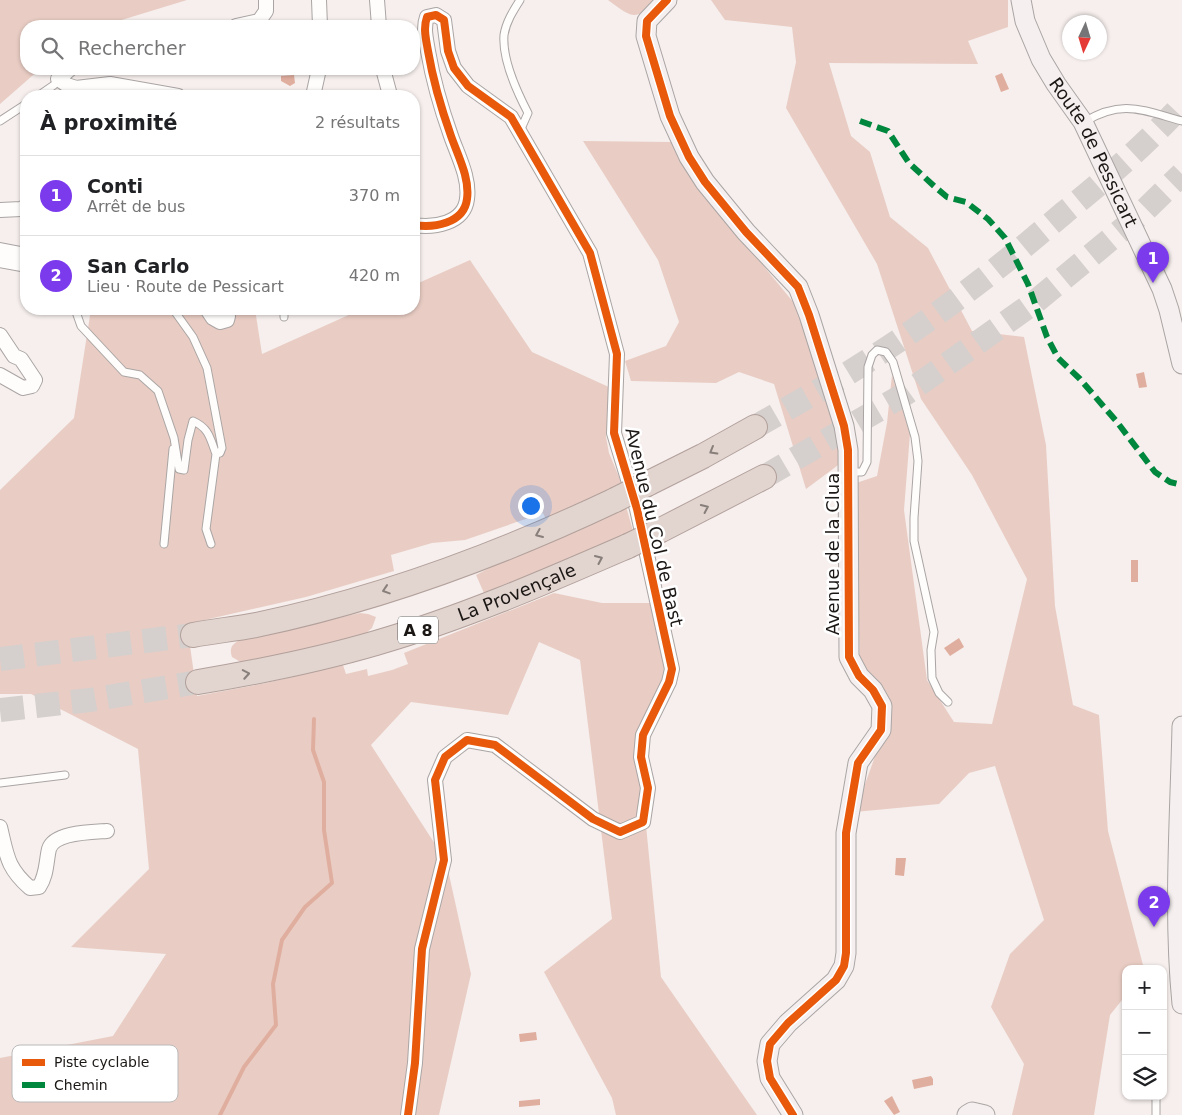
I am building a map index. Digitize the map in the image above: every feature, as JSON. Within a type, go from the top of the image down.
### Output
[{"type":"highway","points":[[192,635],[255,625],[309,612],[416,580],[503,549],[615,500],[703,456],[755,427]]},
{"type":"highway","name":"La Provençale","points":[[198,682],[318,659],[376,643],[496,602],[628,546],[764,477]]},
{"type":"street","points":[[260,20],[266,11],[266,0]]},
{"type":"street","points":[[319,0],[320,20]]},
{"type":"street","points":[[376,0],[378,20]]},
{"type":"street","name":"Avenue de la Clua","points":[[667,0],[647,21],[646,36],[670,116],[689,157],[705,182],[746,232],[798,287],[809,314],[844,426],[848,450],[849,656],[859,676],[873,690],[882,706],[881,730],[858,763],[848,824],[846,851],[846,953],[844,966],[836,980],[788,1023],[770,1044],[767,1061],[770,1078],[793,1115]]},
{"type":"street","name":"Route de Pessicart","points":[[1021,0],[1025,21],[1041,59],[1056,84],[1084,122],[1162,289],[1182,364]]},
{"type":"street","name":"Avenue du Col de Bast","points":[[408,1115],[415,1063],[422,949],[444,860],[435,780],[445,757],[468,740],[495,745],[593,819],[620,832],[643,822],[648,788],[642,758],[643,735],[669,682],[672,669],[637,509],[614,433],[617,354],[590,253],[512,117],[468,86],[454,68],[448,51],[444,20],[436,15],[427,17],[424,26],[434,82],[465,176],[467,200],[458,215],[448,222],[429,227],[420,226]]},
{"type":"street","points":[[63,75],[58,79],[66,85],[76,88],[110,84],[144,90]]},
{"type":"street","points":[[314,90],[318,75]]},
{"type":"street","points":[[385,75],[389,90]]},
{"type":"street","points":[[0,210],[20,209]]},
{"type":"street","points":[[0,250],[20,254]]},
{"type":"street","points":[[0,260],[20,264]]},
{"type":"street","points":[[211,315],[220,322],[227,320],[228,315]]},
{"type":"street","points":[[0,335],[14,356],[21,359],[35,380],[32,386],[23,388],[0,376]]},
{"type":"street","points":[[1182,726],[1179,973],[1182,1004]]},
{"type":"street","points":[[0,827],[9,864],[21,880],[30,888],[39,887],[44,879],[50,846],[56,839],[70,835],[107,831]]},
{"type":"street","points":[[966,1115],[972,1112],[985,1115]]},
{"type":"lane","points":[[520,0],[508,20],[504,36],[507,58],[513,79],[528,113],[520,132]]},
{"type":"lane","points":[[47,90],[54,85],[58,79]]},
{"type":"lane","points":[[0,121],[20,108]]},
{"type":"lane","points":[[1084,122],[1099,113],[1123,108],[1138,109],[1182,121]]},
{"type":"lane","points":[[77,315],[81,326],[124,372],[140,375],[158,391],[174,438],[179,469],[184,470],[188,440],[194,421],[204,426],[216,454],[206,529],[210,544]]},
{"type":"lane","points":[[177,315],[193,337],[207,368],[222,448],[220,453],[216,454]]},
{"type":"lane","points":[[848,472],[862,472],[867,462],[868,367],[872,355],[877,350],[886,352],[893,362],[915,437],[918,461],[914,541],[934,632],[931,650],[932,678],[939,693],[948,702]]},
{"type":"lane","points":[[164,544],[174,438]]},
{"type":"lane","points":[[0,783],[65,775]]},
{"type":"lane","points":[[1156,1100],[1156,1115]]},
{"type":"shaded area","points":[[0,0],[187,0],[122,20],[20,20],[20,75],[33,75],[0,104]]},
{"type":"shaded area","points":[[608,0],[659,0],[644,12],[634,15],[623,11]]},
{"type":"shaded area","points":[[711,0],[1008,0],[1008,27],[968,41],[978,64],[829,63],[851,136],[870,152],[890,217],[928,248],[972,331],[1024,337],[1046,445],[1055,606],[1073,705],[1099,715],[1108,831],[1143,965],[1122,965],[1122,1000],[1110,1015],[1094,1115],[1012,1115],[1024,1064],[991,1007],[1010,954],[1044,920],[995,766],[969,773],[939,804],[855,812],[878,748],[890,725],[860,666],[856,483],[877,476],[887,423],[892,375],[910,434],[904,510],[927,680],[954,722],[992,724],[1027,579],[972,475],[921,399],[877,264],[786,108],[796,62],[792,27],[725,20]]},
{"type":"shaded area","points":[[1002,73],[1009,89],[1001,92],[995,76]]},
{"type":"shaded area","points":[[294,75],[295,83],[290,86],[281,81],[281,76]]},
{"type":"shaded area","points":[[583,141],[671,142],[758,259],[803,314],[843,445],[841,463],[806,489],[774,384],[739,372],[716,383],[631,381],[625,361],[666,346],[679,322],[658,260]]},
{"type":"shaded area","points":[[470,260],[532,352],[611,388],[606,437],[609,453],[622,484],[546,519],[543,513],[465,540],[432,543],[391,555],[394,571],[306,597],[187,624],[197,696],[266,683],[343,665],[346,674],[367,669],[368,676],[392,670],[408,664],[404,653],[554,593],[602,603],[650,603],[665,667],[661,689],[644,718],[638,745],[661,977],[757,1115],[616,1115],[612,1098],[544,972],[612,919],[580,660],[539,642],[508,715],[411,702],[371,745],[446,861],[471,974],[439,1115],[0,1115],[0,1058],[12,1056],[12,1102],[178,1102],[178,1045],[67,1045],[113,1036],[166,954],[71,947],[149,869],[138,749],[31,694],[0,694],[0,490],[74,418],[90,315],[256,315],[262,354],[349,315],[420,315],[420,282]]},
{"type":"shaded area","points":[[1144,372],[1147,387],[1139,388],[1136,374]]},
{"type":"shaded area","points":[[626,506],[633,531],[527,578],[484,593],[476,575],[520,552]]},
{"type":"shaded area","points":[[1131,560],[1138,560],[1138,582],[1131,582]]},
{"type":"shaded area","points":[[360,613],[376,617],[372,628],[365,634],[342,642],[244,664],[232,657],[232,647],[240,640]]},
{"type":"shaded area","points":[[959,638],[964,647],[950,656],[944,648]]},
{"type":"shaded area","points":[[896,858],[906,858],[904,876],[895,875]]},
{"type":"shaded area","points":[[536,1032],[537,1040],[520,1042],[519,1034]]},
{"type":"shaded area","points":[[931,1076],[933,1085],[914,1089],[912,1080]]},
{"type":"shaded area","points":[[892,1096],[900,1112],[894,1115],[884,1101]]},
{"type":"shaded area","points":[[540,1099],[540,1105],[519,1107],[519,1101]]},
{"type":"waterway","points":[[220,1115],[244,1067],[276,1025],[273,984],[282,940],[305,907],[332,883],[324,830],[324,782],[313,750],[314,719]]},
{"type":"tunnel","points":[[755,427],[869,360],[920,326],[970,289],[1111,174],[1182,105]]},
{"type":"tunnel","points":[[764,477],[905,394],[1035,302],[1142,213],[1182,174]]},
{"type":"tunnel","points":[[0,659],[193,635]]},
{"type":"tunnel","points":[[0,710],[90,700],[198,682]]},
{"type":"marked path","points":[[860,121],[888,131],[909,163],[934,186],[947,197],[966,202],[988,219],[1005,238],[1028,284],[1047,337],[1058,358],[1080,379],[1117,422],[1155,472],[1170,482],[1182,485]]},
{"type":"cycle path","points":[[667,0],[647,21],[646,36],[670,116],[689,157],[705,182],[746,232],[798,287],[809,315],[844,426],[848,450],[849,657],[859,676],[873,690],[882,706],[881,730],[858,763],[846,833],[846,953],[844,966],[836,980],[788,1023],[770,1044],[767,1061],[770,1078],[793,1115]]},
{"type":"cycle path","points":[[408,1115],[415,1063],[422,949],[444,860],[435,780],[445,757],[467,740],[495,745],[593,819],[620,832],[643,822],[648,788],[641,757],[643,735],[669,682],[672,669],[637,509],[614,433],[617,354],[590,253],[511,117],[468,86],[454,68],[448,51],[444,20],[436,15],[427,17],[425,29],[426,42],[432,73],[447,125],[465,175],[467,199],[465,207],[454,219],[438,225],[420,226]]},
{"type":"place","name":"Conti","points":[[1153,283]]},
{"type":"place","name":"San Carlo","points":[[1154,927]]}]
